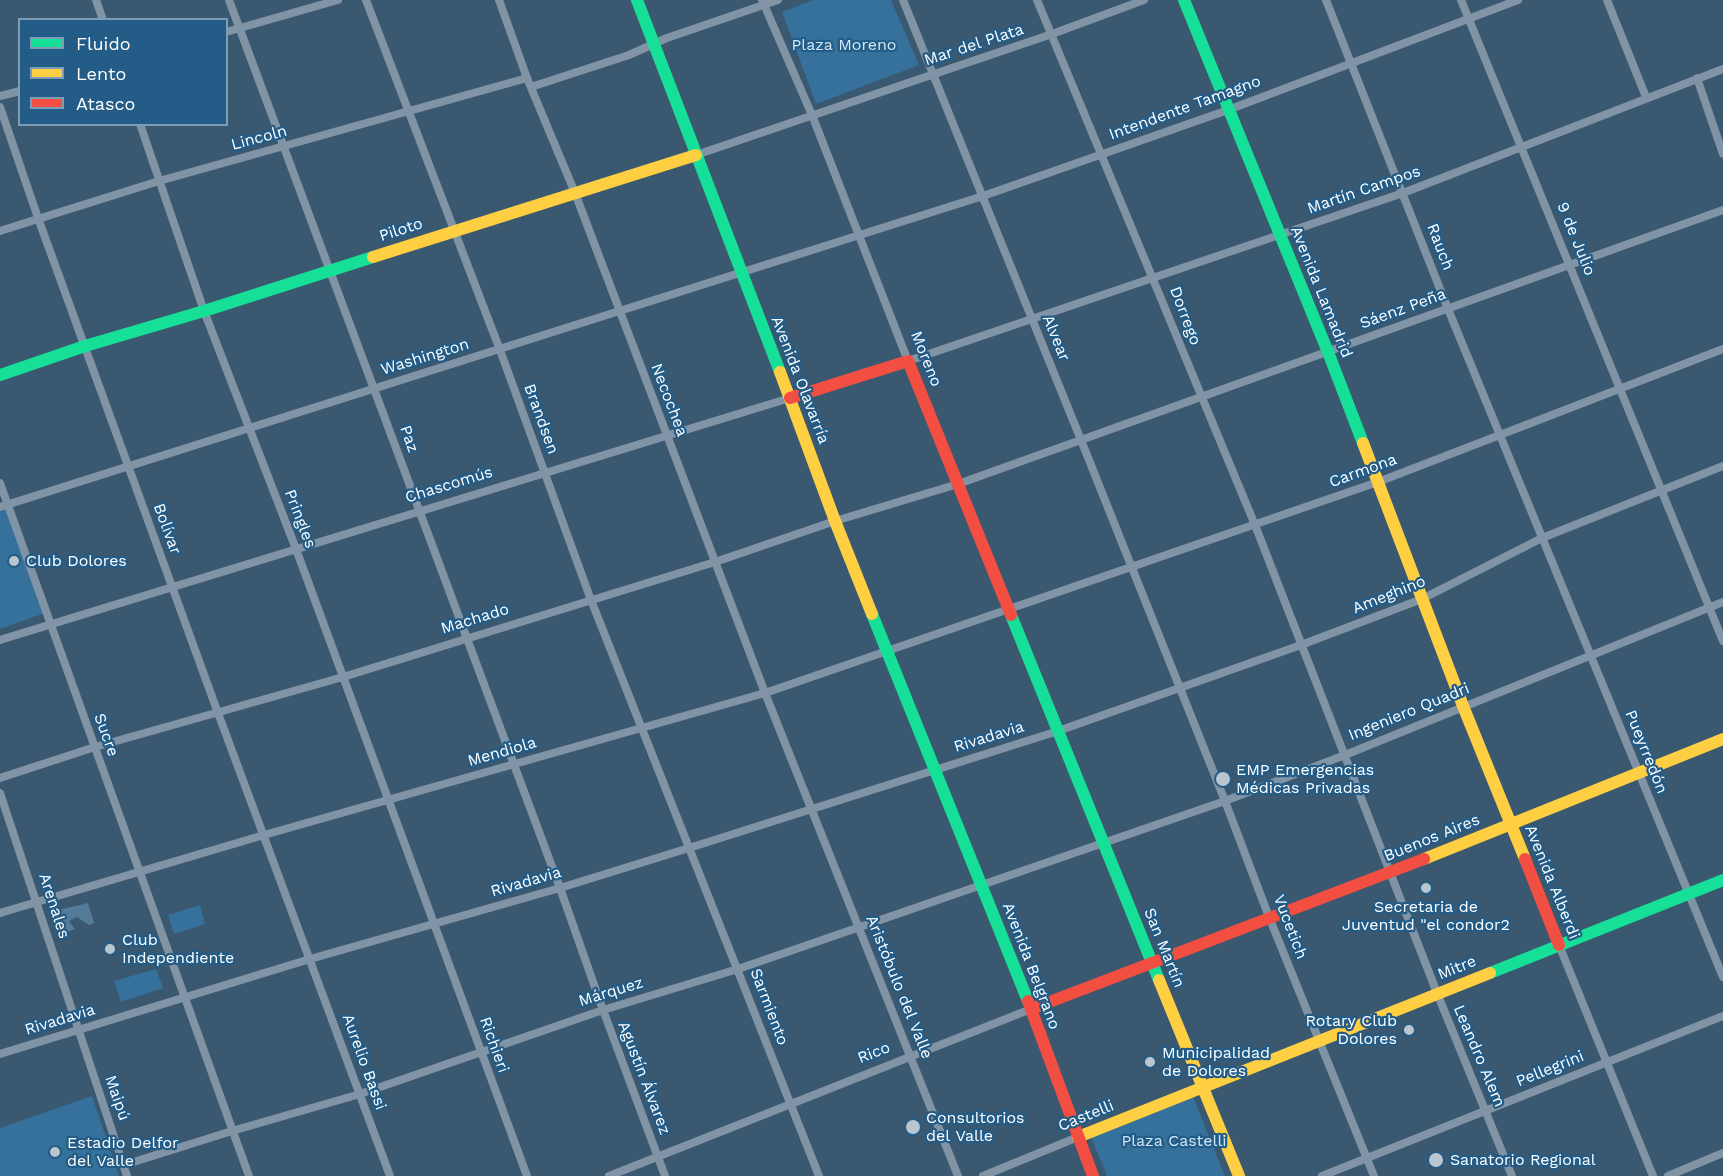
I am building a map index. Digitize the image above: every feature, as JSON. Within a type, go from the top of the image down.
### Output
[{"type":"main road","name":"Avenida Olavarría","points":[[637,0],[835,521],[935,770]]},
{"type":"main road","name":"Avenida Lamadrid","points":[[1184,0],[1328,352],[1422,599]]},
{"type":"main road","name":"Piloto","points":[[0,375],[85,346],[204,311],[453,230],[696,155]]},
{"type":"main road","name":"Chascomús","points":[[790,398],[908,361]]},
{"type":"main road","name":"Moreno","points":[[908,361],[1058,731]]},
{"type":"main road","name":"Avenida Alberdi","points":[[1422,599],[1559,945]]},
{"type":"main road","name":"San Martín","points":[[1058,731],[1239,1176]]},
{"type":"main road","name":"Buenos Aires","points":[[1152,964],[1269,917],[1391,872],[1723,739]]},
{"type":"main road","name":"Avenida Belgrano","points":[[935,770],[1031,1009],[1093,1176]]},
{"type":"main road","name":"Mitre","points":[[1202,1087],[1723,880]]},
{"type":"main road","name":"Rico","points":[[1031,1009],[1152,964]]},
{"type":"main road","name":"Castelli","points":[[1078,1137],[1202,1087]]},
{"type":"street","points":[[96,0],[102,18]]},
{"type":"street","name":"Paz","points":[[229,0],[560,888]]},
{"type":"street","points":[[228,31],[338,0]]},
{"type":"street","name":"Brandsen","points":[[366,0],[500,350],[591,600],[690,848]]},
{"type":"street","name":"Necochea","points":[[499,0],[527,78],[576,193],[765,693],[813,810]]},
{"type":"street","points":[[531,87],[654,45],[667,38],[763,3],[778,0]]},
{"type":"street","name":"Alvear","points":[[903,0],[1180,688]]},
{"type":"street","name":"Dorrego","points":[[1038,0],[1256,525],[1301,645]]},
{"type":"street","name":"Mar del Plata","points":[[812,115],[1052,34],[1144,0]]},
{"type":"street","name":"Rauch","points":[[1326,0],[1448,309],[1542,538]]},
{"type":"street","name":"9 de Julio","points":[[1461,0],[1723,641]]},
{"type":"street","name":"Intendente Tamagno","points":[[858,235],[983,196],[1228,110],[1518,0]]},
{"type":"street","points":[[1607,0],[1646,97]]},
{"type":"street","name":"Moreno","points":[[763,3],[812,115],[908,361]]},
{"type":"street","name":"Martín Campos","points":[[908,361],[1403,193],[1723,69]]},
{"type":"street","name":"Lincoln","points":[[0,231],[159,181],[527,78]]},
{"type":"street","points":[[1697,78],[1723,154]]},
{"type":"street","points":[[0,96],[18,92]]},
{"type":"street","name":"Bolívar","points":[[0,107],[172,587],[310,959]]},
{"type":"street","name":"Piloto","points":[[696,155],[812,115]]},
{"type":"street","name":"Pringles","points":[[141,126],[204,311],[296,549],[435,924]]},
{"type":"street","name":"Sáenz Peña","points":[[958,484],[1723,210]]},
{"type":"street","name":"Washington","points":[[4,506],[858,235]]},
{"type":"street","name":"Carmona","points":[[1009,609],[1378,482],[1723,349]]},
{"type":"street","name":"Chascomús","points":[[0,640],[790,398]]},
{"type":"street","name":"Ameghino","points":[[1058,731],[1301,645],[1422,599],[1542,538],[1723,466]]},
{"type":"street","name":"Sucre","points":[[0,483],[4,506],[51,624],[249,1176]]},
{"type":"street","name":"Machado","points":[[0,778],[95,747],[343,677],[958,484]]},
{"type":"street","name":"Pueyrredón","points":[[1542,538],[1723,977]]},
{"type":"street","name":"Ingeniero Quadri","points":[[1104,843],[1225,801],[1345,755],[1723,602]]},
{"type":"street","name":"Mendiola","points":[[0,913],[264,835],[765,693],[1009,609]]},
{"type":"street","name":"Leandro Alem","points":[[1301,645],[1437,993],[1512,1176]]},
{"type":"street","name":"Vucetich","points":[[1180,688],[1269,917],[1374,1176]]},
{"type":"street","name":"Rivadavia","points":[[0,1054],[310,959],[560,888],[1058,731]]},
{"type":"street","name":"Arenales","points":[[0,793],[79,1029]]},
{"type":"street","name":"Aristóbulo del Valle","points":[[813,810],[958,1176]]},
{"type":"street","name":"Márquez","points":[[124,1165],[360,1094],[603,1010],[738,969],[1104,843]]},
{"type":"street","name":"Sarmiento","points":[[690,848],[819,1176]]},
{"type":"street","name":"Agustín Álvarez","points":[[560,888],[665,1176]]},
{"type":"street","name":"Richieri","points":[[435,924],[527,1176]]},
{"type":"street","name":"Avenida Alberdi","points":[[1559,945],[1653,1176]]},
{"type":"street","name":"Aurelio Bassi","points":[[310,959],[390,1176]]},
{"type":"street","name":"Rico","points":[[609,1176],[1031,1009]]},
{"type":"street","name":"Pellegrini","points":[[1322,1176],[1723,1016]]},
{"type":"street","name":"Maipú","points":[[79,1029],[128,1176]]},
{"type":"street","name":"Castelli","points":[[983,1176],[1078,1137]]},
{"type":"street","points":[[1668,1176],[1723,1153]]},
{"type":"green space","name":"Plaza Moreno","points":[[813,0],[891,0],[919,65],[816,104],[782,12]]},
{"type":"green space","name":"Club Dolores","points":[[9,507],[45,613],[0,629],[0,510]]},
{"type":"green space","points":[[200,905],[205,924],[174,934],[168,915]]},
{"type":"green space","points":[[156,969],[163,988],[121,1002],[114,981]]},
{"type":"green space","name":"Estadio Delfor del Valle","points":[[92,1096],[119,1176],[0,1176],[0,1128]]},
{"type":"green space","name":"Plaza Castelli","points":[[1193,1096],[1225,1176],[1107,1176],[1091,1137]]},
{"type":"shaded area","points":[[88,903],[94,923],[89,925],[77,917],[69,921],[75,929],[65,933],[58,910]]},
{"type":"traffic: fast","points":[[637,0],[780,372]]},
{"type":"traffic: fast","points":[[1184,0],[1363,443]]},
{"type":"traffic: fast","points":[[0,375],[85,346],[373,257]]},
{"type":"traffic: fast","points":[[872,614],[1028,1001]]},
{"type":"traffic: fast","points":[[1011,615],[1159,980]]},
{"type":"traffic: fast","points":[[1490,973],[1723,880]]},
{"type":"traffic: slow","points":[[373,257],[696,155]]},
{"type":"traffic: slow","points":[[780,372],[872,614]]},
{"type":"traffic: slow","points":[[1363,443],[1463,706],[1525,859]]},
{"type":"traffic: slow","points":[[1424,859],[1723,739]]},
{"type":"traffic: slow","points":[[1078,1137],[1490,973]]},
{"type":"traffic: slow","points":[[1159,980],[1239,1176]]},
{"type":"traffic: jam","points":[[790,398],[908,361],[1011,615]]},
{"type":"traffic: jam","points":[[1031,1009],[1424,859]]},
{"type":"traffic: jam","points":[[1525,859],[1559,945]]},
{"type":"traffic: jam","points":[[1028,1001],[1093,1176]]},
{"type":"place","name":"Club Dolores","points":[[14,561]]},
{"type":"place","name":"EMP Emergencias Médicas Privadas","points":[[1223,779]]},
{"type":"place","name":"Secretaria de Juventud \"el condor2","points":[[1426,888]]},
{"type":"place","name":"Club Independiente","points":[[110,949]]},
{"type":"place","name":"Rotary Club Dolores","points":[[1409,1030]]},
{"type":"place","name":"Municipalidad de Dolores","points":[[1150,1062]]},
{"type":"place","name":"Consultorios del Valle","points":[[913,1127]]},
{"type":"place","name":"Estadio Delfor del Valle","points":[[55,1152]]},
{"type":"place","name":"Sanatorio Regional","points":[[1436,1160]]}]
